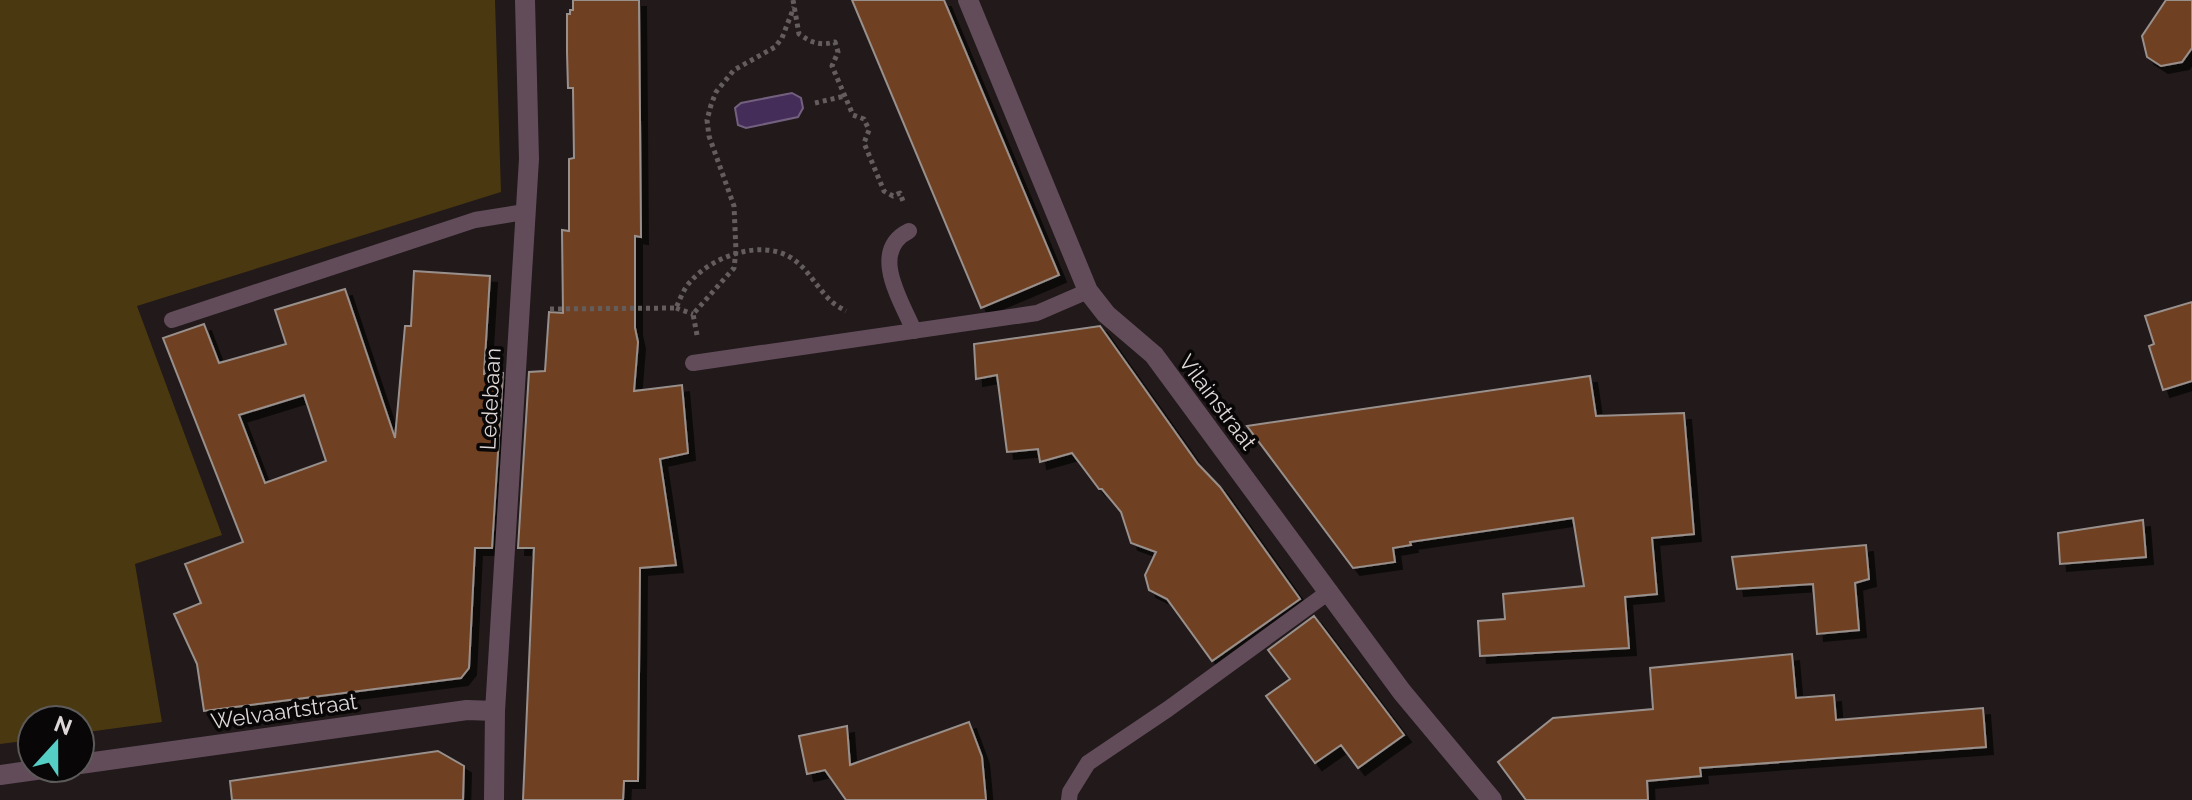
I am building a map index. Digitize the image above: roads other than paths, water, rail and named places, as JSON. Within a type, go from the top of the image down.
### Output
[{"type":"street","name":"Ledebaan","points":[[494,800],[495,711],[529,159],[525,0]]},
{"type":"street","name":"Vilainstraat","points":[[968,0],[1088,291],[1106,314],[1154,355],[1402,692],[1492,800]]},
{"type":"street","name":"Welvaartstraat","points":[[96,762],[467,710],[495,711]]},
{"type":"lane","points":[[172,320],[475,220],[525,212]]},
{"type":"lane","points":[[909,231],[899,236],[893,244],[889,271],[914,331]]},
{"type":"lane","points":[[697,363],[1037,313],[1088,291]]},
{"type":"lane","points":[[1069,800],[1070,792],[1088,763],[1330,591]]}]
